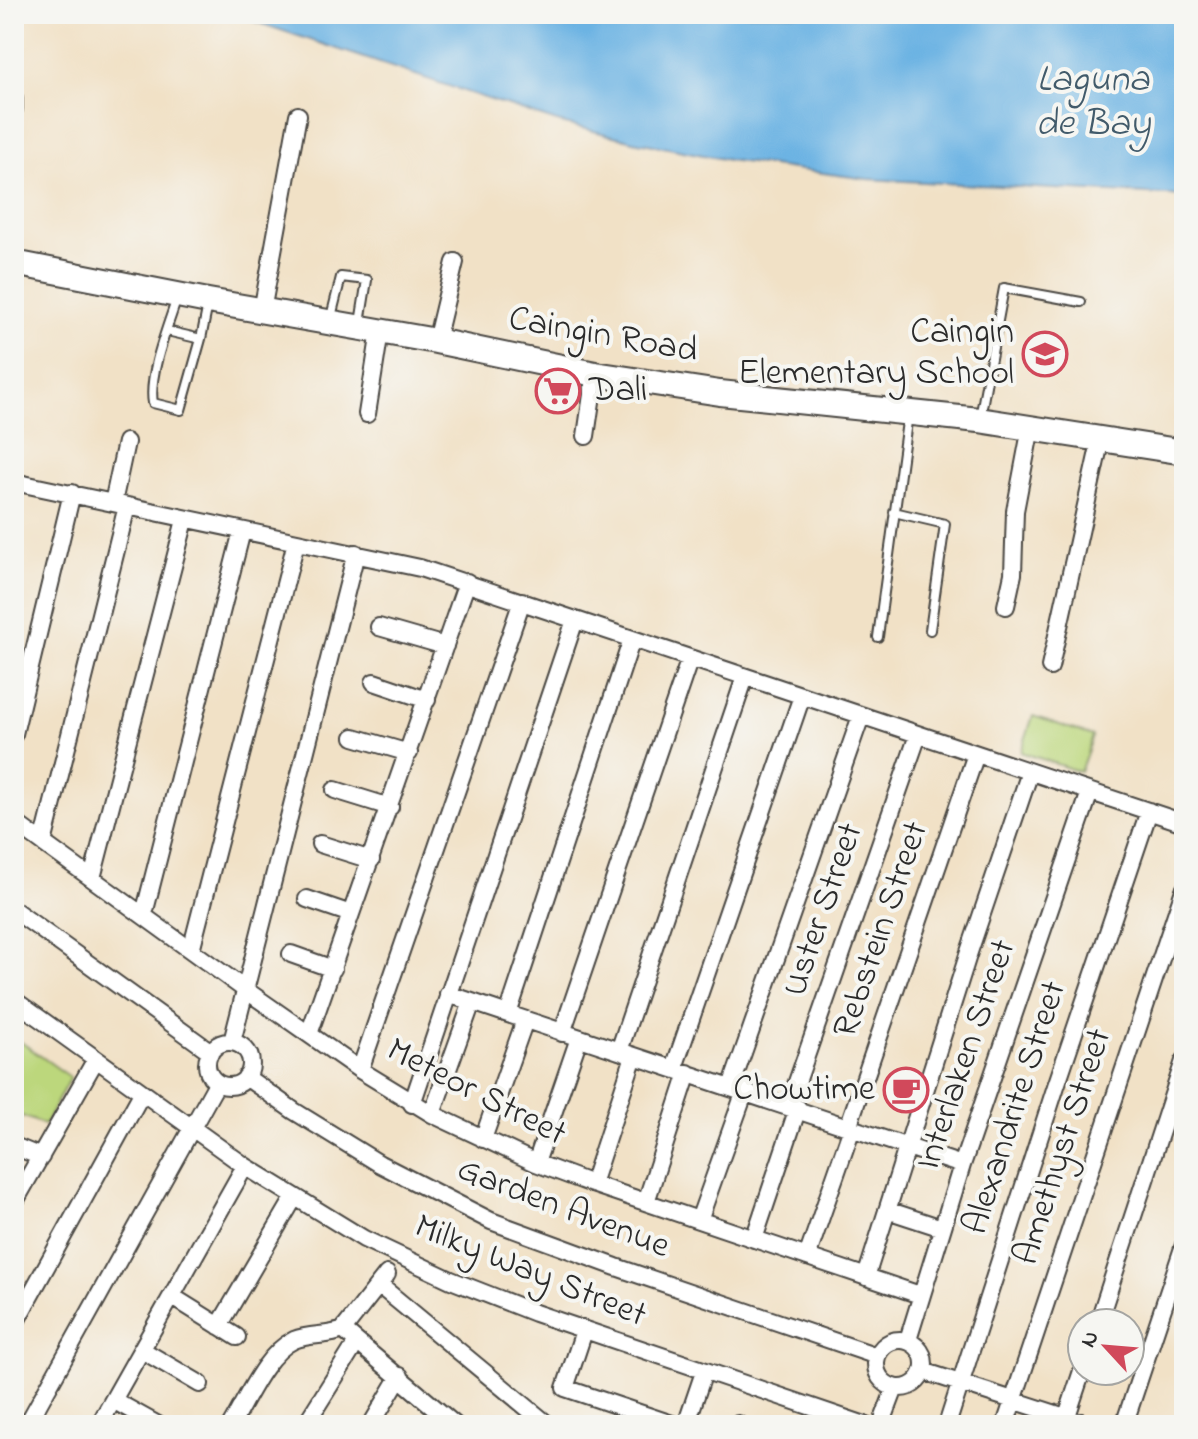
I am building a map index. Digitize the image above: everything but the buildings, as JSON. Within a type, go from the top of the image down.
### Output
[{"type":"street","points":[[14,98],[14,109]]},
{"type":"street","points":[[262,311],[298,115]]},
{"type":"street","points":[[436,341],[455,262]]},
{"type":"street","name":"Caingin Road","points":[[14,263],[436,341],[595,374],[720,393],[979,420],[1184,452]]},
{"type":"street","points":[[367,414],[370,330]]},
{"type":"street","points":[[586,436],[595,374]]},
{"type":"street","points":[[1006,606],[1013,574],[1015,511],[1031,427]]},
{"type":"street","points":[[1050,667],[1101,438]]},
{"type":"street","points":[[43,843],[120,504],[126,442]]},
{"type":"street","points":[[14,482],[185,520],[356,553],[467,582],[1184,823]]},
{"type":"street","points":[[14,734],[72,493]]},
{"type":"street","points":[[92,878],[185,520]]},
{"type":"street","points":[[144,914],[242,531]]},
{"type":"street","points":[[191,950],[296,542]]},
{"type":"street","points":[[232,1042],[356,553]]},
{"type":"street","points":[[309,1034],[467,582]]},
{"type":"street","points":[[360,1070],[522,601]]},
{"type":"street","points":[[412,1104],[575,620]]},
{"type":"street","points":[[379,627],[445,646]]},
{"type":"street","points":[[508,1014],[632,639]]},
{"type":"street","points":[[562,1033],[690,658]]},
{"type":"street","points":[[592,1184],[626,1053],[745,677]]},
{"type":"street","points":[[374,682],[427,700]]},
{"type":"street","points":[[646,1202],[681,1071],[802,696]]},
{"type":"street","points":[[699,1220],[738,1089],[861,716]]},
{"type":"street","name":"Uster Street","points":[[754,1239],[794,1107],[918,735]]},
{"type":"street","points":[[354,737],[409,753]]},
{"type":"street","name":"Rebstein Street","points":[[807,1257],[976,754]]},
{"type":"street","points":[[866,1277],[906,1146],[1030,772]]},
{"type":"street","points":[[335,790],[390,807]]},
{"type":"street","name":"Interlaken Street","points":[[908,1340],[962,1165],[1090,792]]},
{"type":"street","name":"Alexandrite Street","points":[[947,1425],[1149,811]]},
{"type":"street","name":"Meteor Street","points":[[14,822],[247,991],[412,1104],[536,1163],[920,1295]]},
{"type":"street","points":[[320,844],[371,860]]},
{"type":"street","name":"Amethyst Street","points":[[1005,1425],[1184,890]]},
{"type":"street","points":[[307,899],[351,914]]},
{"type":"street","points":[[14,910],[211,1052]]},
{"type":"street","points":[[291,954],[333,969]]},
{"type":"street","points":[[448,994],[962,1165]]},
{"type":"street","name":"Milky Way Street","points":[[14,1000],[245,1166],[364,1239],[451,1280],[584,1331],[865,1425]]},
{"type":"street","points":[[432,1114],[472,1002]]},
{"type":"street","points":[[483,1139],[525,1020]]},
{"type":"street","points":[[536,1163],[579,1038]]},
{"type":"street","points":[[232,1042],[247,1052],[251,1060],[246,1077],[238,1084],[228,1086],[217,1083],[208,1072],[208,1059],[220,1044],[232,1042]]},
{"type":"street","points":[[14,1203],[96,1059]]},
{"type":"street","points":[[1103,1307],[1184,1061]]},
{"type":"street","name":"Garden Avenue","points":[[246,1077],[368,1158],[491,1221],[877,1356]]},
{"type":"street","points":[[27,1425],[217,1083]]},
{"type":"street","points":[[14,1325],[142,1093]]},
{"type":"street","points":[[14,1146],[41,1157]]},
{"type":"street","points":[[99,1425],[245,1166]]},
{"type":"street","points":[[219,1326],[294,1198]]},
{"type":"street","points":[[887,1210],[942,1228]]},
{"type":"street","points":[[1124,1425],[1184,1245]]},
{"type":"street","points":[[231,1425],[276,1351],[310,1335],[333,1335],[343,1330],[383,1280],[548,1425]]},
{"type":"street","points":[[173,1297],[237,1337]]},
{"type":"street","points":[[343,1330],[400,1376],[448,1423]]},
{"type":"street","points":[[584,1331],[565,1388],[675,1425]]},
{"type":"street","points":[[908,1340],[923,1356],[923,1371],[912,1385],[895,1388],[881,1379],[877,1372],[877,1356],[889,1342],[908,1340]]},
{"type":"street","points":[[305,1425],[357,1342]]},
{"type":"street","points":[[142,1350],[200,1384]]},
{"type":"street","points":[[923,1371],[1014,1400],[1066,1421],[1090,1425]]},
{"type":"street","points":[[686,1425],[704,1372]]},
{"type":"street","points":[[371,1425],[400,1376]]},
{"type":"street","points":[[1066,1421],[1077,1387]]},
{"type":"street","points":[[881,1425],[895,1388]]},
{"type":"street","points":[[113,1400],[158,1425]]},
{"type":"lane","points":[[330,322],[341,277],[367,280],[370,330]]},
{"type":"lane","points":[[979,420],[1004,288],[1081,302]]},
{"type":"lane","points":[[178,295],[151,391],[153,403],[181,410],[208,301]]},
{"type":"lane","points":[[167,331],[201,339]]},
{"type":"lane","points":[[878,637],[908,413]]},
{"type":"lane","points":[[894,512],[945,524],[930,630]]},
{"type":"green space","points":[[1033,716],[1093,736],[1080,772],[1021,752]]},
{"type":"green space","points":[[14,1037],[70,1077],[45,1125],[14,1113]]},
{"type":"water","name":"Laguna de Bay","points":[[232,14],[1184,14],[1184,196],[867,179],[728,160],[557,122]]},
{"type":"place","name":"Caingin Elementary School","points":[[1045,354]]},
{"type":"place","name":"Dali","points":[[558,391]]},
{"type":"place","name":"Chowtime","points":[[906,1090]]}]
